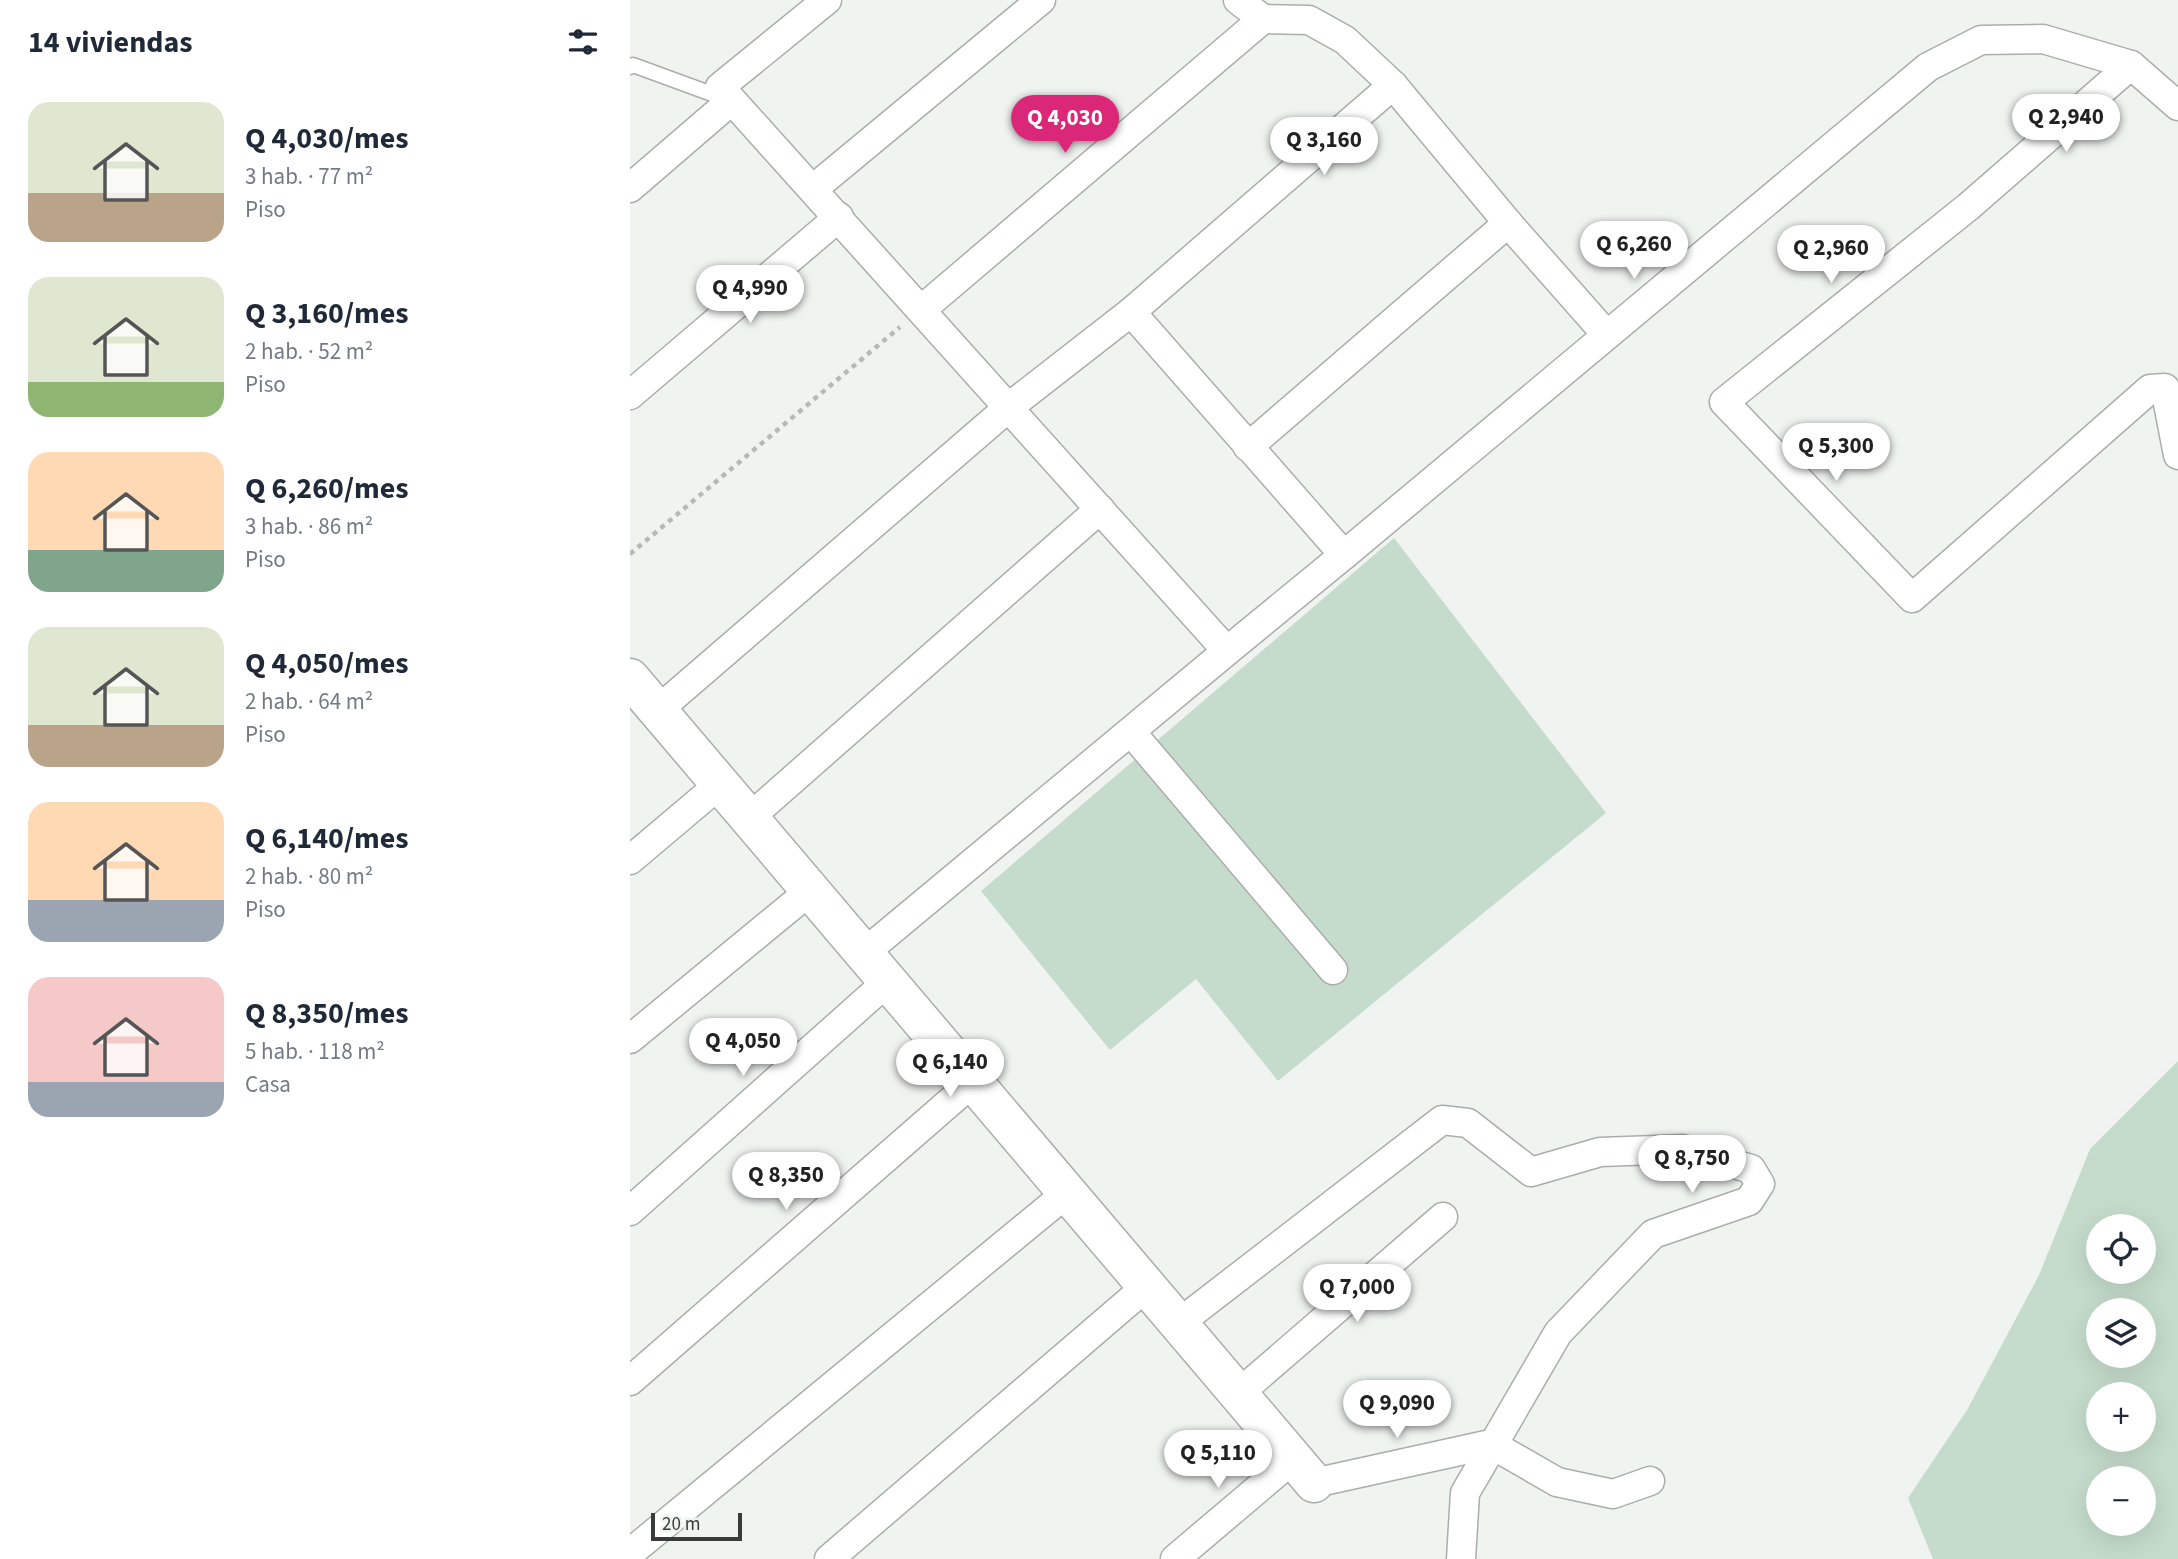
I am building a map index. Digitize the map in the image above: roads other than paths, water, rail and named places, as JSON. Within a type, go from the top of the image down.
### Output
[{"type":"street","points":[[827,0],[720,87],[1227,652]]},
{"type":"street","points":[[814,190],[1041,0]]},
{"type":"street","points":[[1238,0],[1263,19],[1310,20],[1345,40],[1393,85],[1508,223],[1606,334]]},
{"type":"street","points":[[921,310],[1263,19]]},
{"type":"street","points":[[630,1211],[876,967],[1130,732],[1606,334],[1681,276],[1928,67],[1981,40],[2043,39],[2131,65],[2178,106]]},
{"type":"street","points":[[2131,65],[1968,207],[1724,402],[1912,598],[2150,389],[2165,388],[2178,455]]},
{"type":"street","points":[[1304,1471],[811,890],[638,691],[1131,312],[1393,85]]},
{"type":"street","points":[[630,188],[731,101]]},
{"type":"street","points":[[630,395],[839,217]]},
{"type":"street","points":[[1248,447],[1508,223]]},
{"type":"street","points":[[1131,312],[1344,555]]},
{"type":"street","points":[[749,818],[1100,509]]},
{"type":"street","points":[[1130,732],[1333,970]]},
{"type":"street","points":[[630,860],[720,784]]},
{"type":"street","points":[[630,1040],[811,890]]},
{"type":"street","points":[[630,1381],[974,1081]]},
{"type":"street","points":[[1179,1323],[1442,1120],[1468,1123],[1531,1172],[1600,1152],[1683,1149],[1751,1169],[1760,1184],[1749,1201],[1653,1234],[1558,1333],[1491,1444],[1465,1493],[1461,1559]]},
{"type":"street","points":[[630,1553],[1068,1192]]},
{"type":"street","points":[[1238,1394],[1444,1217]]},
{"type":"street","points":[[843,1554],[1147,1286]]},
{"type":"street","points":[[1175,1559],[1304,1471],[1491,1444],[1557,1482],[1613,1494],[1650,1481]]},
{"type":"lane","points":[[630,67],[633,65],[731,101]]}]
